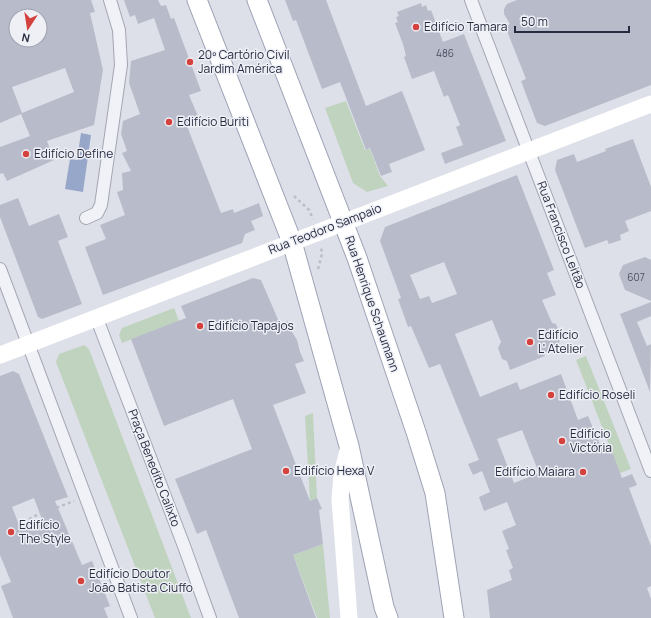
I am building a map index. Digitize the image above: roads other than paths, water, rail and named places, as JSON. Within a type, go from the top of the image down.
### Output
[{"type":"main road","points":[[197,0],[292,242],[349,446],[384,607],[388,618]]},
{"type":"main road","name":"Rua Henrique Schaumann","points":[[257,0],[343,222],[416,432],[435,493],[454,618]]},
{"type":"main road","name":"Rua Teodoro Sampaio","points":[[0,355],[651,104]]},
{"type":"main road","points":[[349,446],[342,475],[340,499],[349,618]]},
{"type":"street","points":[[86,218],[97,213],[101,205],[121,64],[119,30],[110,0]]},
{"type":"street","name":"Rua Francisco Leitão","points":[[471,0],[530,151],[651,471]]},
{"type":"street","points":[[0,269],[131,618]]},
{"type":"street","name":"Praça Benedito Calixto","points":[[96,318],[210,618]]},
{"type":"water","points":[[81,133],[91,135],[83,192],[65,189],[70,159],[77,160]]},
{"type":"place","name":"Edifício Tamara","points":[[416,27]]},
{"type":"place","name":"20º Cartório Civil Jardim América","points":[[190,62]]},
{"type":"place","name":"Edifício Buriti","points":[[169,122]]},
{"type":"place","name":"Edifício Define","points":[[26,154]]},
{"type":"place","name":"Edifício Tapajos","points":[[200,326]]},
{"type":"place","name":"Edifício L' Atelier","points":[[530,342]]},
{"type":"place","name":"Edifício Roseli","points":[[551,395]]},
{"type":"place","name":"Edifício Victória","points":[[562,441]]},
{"type":"place","name":"Edifício Hexa V","points":[[286,471]]},
{"type":"place","name":"Edifício Maiara","points":[[583,472]]},
{"type":"place","name":"Edifício The Style","points":[[11,532]]},
{"type":"place","name":"Edifício Doutor João Batista Ciuffo","points":[[81,581]]}]
